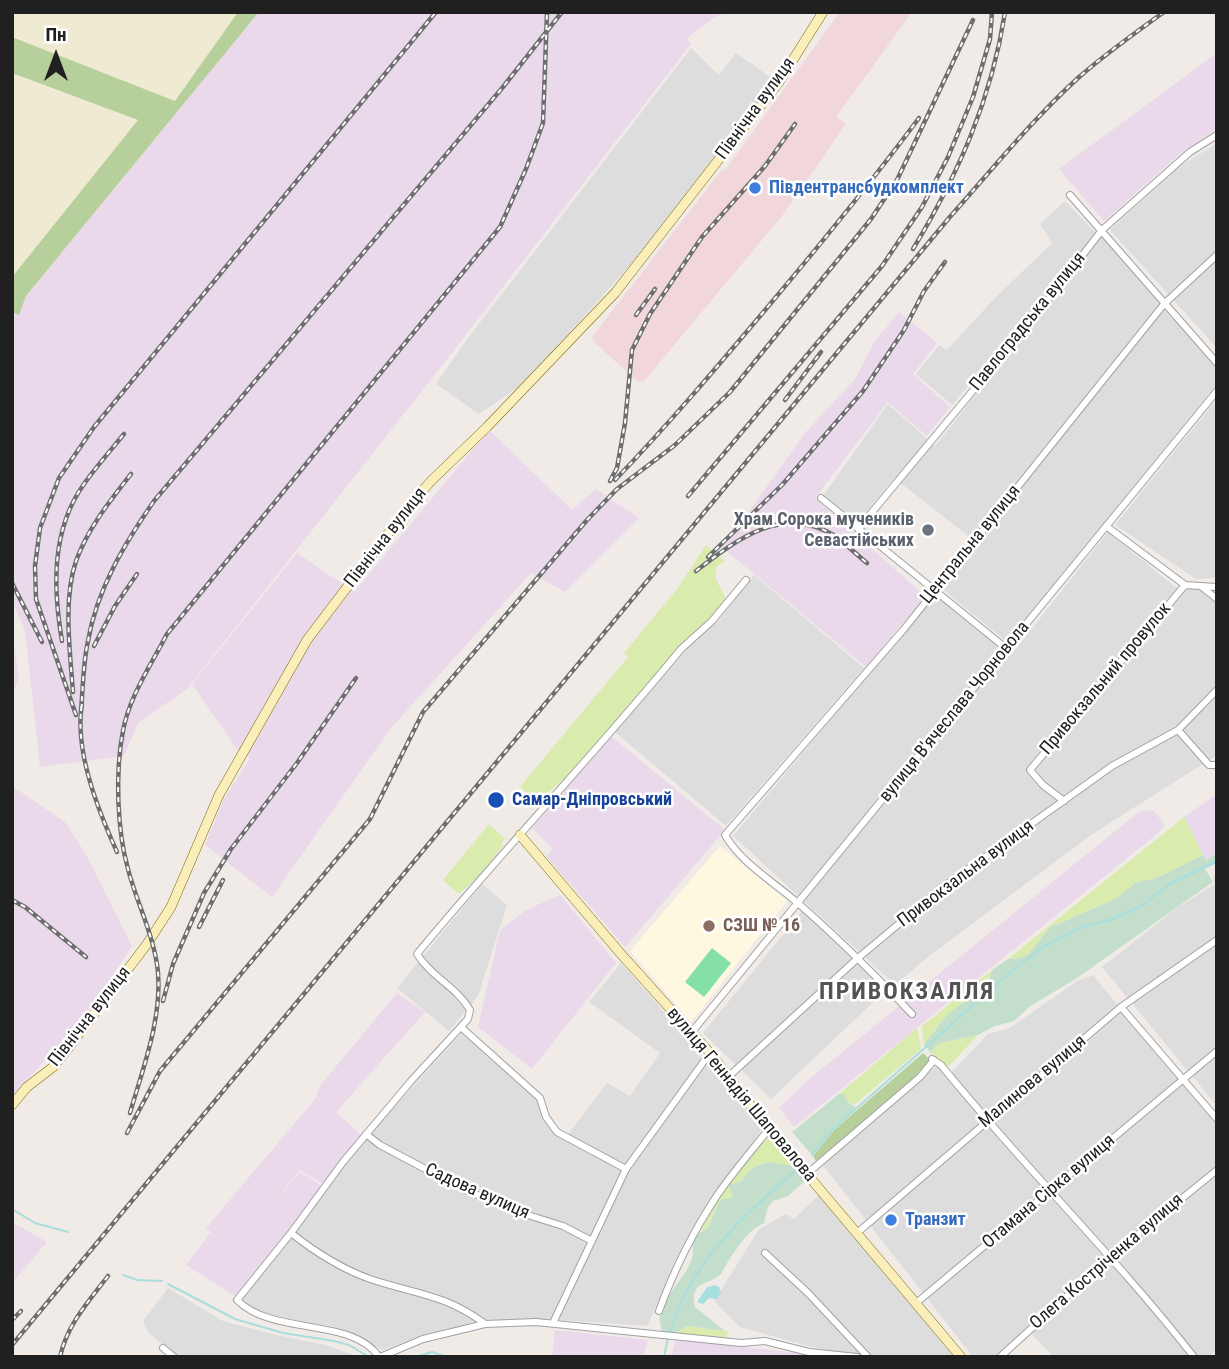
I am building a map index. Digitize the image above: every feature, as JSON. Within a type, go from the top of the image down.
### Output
[{"type":"street","name":"Північна вулиця","points":[[12,1105],[27,1087],[53,1067],[162,921],[178,892],[219,795],[307,640],[431,481],[487,427],[615,293],[772,91],[823,12]]},
{"type":"street","name":"Павлоградська вулиця","points":[[858,529],[1044,305],[1102,230],[1190,152],[1217,135]]},
{"type":"street","points":[[1070,195],[1217,363]]},
{"type":"street","name":"Центральна вулиця","points":[[798,903],[734,850],[725,835],[904,629],[1164,304],[1217,255]]},
{"type":"street","name":"вулиця В'ячеслава Чорновола","points":[[691,1033],[1217,391]]},
{"type":"street","points":[[821,498],[1007,649]]},
{"type":"street","points":[[1106,526],[1185,586],[1217,587]]},
{"type":"street","points":[[746,580],[712,621],[681,649],[448,914],[417,954],[432,972],[462,996],[470,1010],[468,1019],[366,1134],[237,1300],[254,1314],[339,1333],[372,1347],[379,1357],[423,1339],[485,1325],[536,1322],[676,1338],[741,1343],[765,1341],[809,1352],[857,1357]]},
{"type":"street","name":"Привокзальний провулок","points":[[1064,801],[1043,785],[1030,770],[1185,586]]},
{"type":"street","points":[[1202,587],[1217,599]]},
{"type":"street","name":"Привокзальна вулиця","points":[[728,1077],[858,958],[943,887],[1112,766],[1178,730],[1217,690]]},
{"type":"street","points":[[1178,730],[1209,765],[1217,765]]},
{"type":"street","name":"вулиця Геннадія Шаповалова","points":[[520,835],[710,1053],[769,1129],[961,1357]]},
{"type":"street","points":[[798,903],[858,958],[912,1014]]},
{"type":"street","name":"Малинова вулиця","points":[[857,1233],[1121,1007],[1217,940]]},
{"type":"street","points":[[1121,1007],[1217,1119]]},
{"type":"street","points":[[462,1028],[540,1098],[546,1117],[557,1132],[626,1169]]},
{"type":"street","name":"Отамана Сірка вулиця","points":[[915,1305],[1217,1051]]},
{"type":"street","points":[[553,1323],[626,1169],[710,1053]]},
{"type":"street","points":[[808,1173],[920,1077],[933,1059],[1110,1256],[1194,1357]]},
{"type":"street","points":[[659,1311],[669,1283],[705,1215],[720,1191],[769,1129]]},
{"type":"street","name":"Садова вулиця","points":[[366,1134],[380,1146],[463,1189],[515,1212],[563,1226],[592,1241]]},
{"type":"street","name":"Олега Костріченка вулиця","points":[[1000,1357],[1110,1256],[1217,1170]]},
{"type":"street","points":[[291,1233],[315,1252],[366,1277],[425,1293],[460,1307],[485,1325]]},
{"type":"street","points":[[765,1253],[808,1293],[868,1357]]},
{"type":"street","points":[[163,1348],[174,1357]]},
{"type":"shaded area","points":[[12,12],[238,12],[175,101],[12,37]]},
{"type":"shaded area","points":[[259,12],[728,12],[715,17],[687,38],[691,44],[187,689],[138,723],[124,756],[40,767],[25,630],[12,600],[12,312],[19,314],[26,296]]},
{"type":"shaded area","name":"Південтрансбудкомплект","points":[[840,12],[912,12],[836,117],[846,124],[782,216],[644,381],[638,382],[594,342],[592,337],[721,171],[725,170]]},
{"type":"shaded area","points":[[691,48],[719,75],[736,53],[773,79],[759,101],[633,262],[523,384],[479,414],[436,384],[465,342]]},
{"type":"shaded area","points":[[1217,53],[1217,129],[1181,153],[1104,221],[1059,169]]},
{"type":"shaded area","points":[[12,73],[138,120],[12,277]]},
{"type":"shaded area","points":[[1217,143],[1217,348],[1110,230],[1179,167]]},
{"type":"shaded area","points":[[1065,201],[1097,234],[952,405],[916,374],[939,345],[947,350],[993,300],[1052,243],[1040,224]]},
{"type":"shaded area","points":[[1103,234],[1160,302],[971,538],[894,478],[856,524],[823,496],[888,404],[935,446]]},
{"type":"shaded area","points":[[1163,309],[1217,366],[1217,384],[1007,642],[942,589]]},
{"type":"shaded area","points":[[899,312],[937,343],[913,374],[950,407],[927,436],[888,402],[815,498],[925,596],[866,667],[723,548],[805,433],[855,379],[875,341]]},
{"type":"shaded area","points":[[1217,399],[1217,578],[1196,579],[1115,525]]},
{"type":"shaded area","points":[[489,430],[572,510],[596,489],[639,518],[565,592],[531,573],[391,728],[272,897],[205,845],[224,799],[250,758],[236,748],[192,684],[297,553],[354,592]]},
{"type":"shaded area","points":[[1108,532],[1175,587],[1217,589],[1217,755],[1094,833],[929,956],[895,985],[733,836],[936,594],[1011,655]]},
{"type":"shaded area","points":[[754,575],[864,668],[726,826],[615,732],[701,633],[717,623]]},
{"type":"shaded area","points":[[12,629],[19,678],[12,696]]},
{"type":"shaded area","points":[[611,736],[725,830],[625,947],[546,856],[553,849],[532,828]]},
{"type":"shaded area","points":[[12,786],[65,822],[87,856],[132,946],[83,1020],[12,1096]]},
{"type":"shaded area","points":[[1217,794],[1217,854],[1205,860],[1184,817]]},
{"type":"shaded area","points":[[1153,810],[1165,825],[1157,834],[794,1127],[779,1108],[808,1080],[1140,811]]},
{"type":"shaded area","name":"СЗШ № 16","points":[[720,846],[787,901],[691,1022],[630,951]]},
{"type":"shaded area","points":[[1217,875],[1217,1106],[1102,967],[1177,908],[1215,884],[1213,877]]},
{"type":"shaded area","points":[[482,884],[507,905],[478,996],[449,1031],[397,988]]},
{"type":"shaded area","points":[[560,895],[616,963],[532,1069],[478,1027],[500,930],[526,910]]},
{"type":"shaded area","points":[[803,910],[854,956],[886,990],[771,1099],[703,1033]]},
{"type":"shaded area","points":[[621,963],[685,1035],[762,1129],[700,1218],[647,1326],[550,1319],[493,1321],[428,1333],[382,1350],[356,1335],[332,1326],[274,1317],[245,1305],[240,1299],[287,1242],[361,1143],[463,1032],[540,1100],[542,1117],[552,1132],[564,1140],[607,1083],[630,1096],[660,1053],[589,1002]]},
{"type":"shaded area","points":[[1093,975],[1217,1125],[1217,1350],[1208,1357],[1054,1357],[1027,1329],[994,1357],[973,1357],[822,1164],[937,1065],[947,1077],[988,1034],[1010,1028],[1077,981]]},
{"type":"shaded area","points":[[397,993],[425,1012],[336,1112],[361,1135],[323,1184],[300,1170],[261,1218],[300,1172],[323,1187],[235,1296],[186,1265],[210,1233],[214,1235],[206,1228],[316,1098],[319,1087]]},
{"type":"shaded area","points":[[820,1194],[954,1357],[865,1357],[811,1347],[740,1327],[714,1301],[759,1229],[786,1214],[794,1219]]},
{"type":"shaded area","points":[[12,1222],[47,1242],[12,1283]]},
{"type":"shaded area","points":[[168,1288],[223,1321],[326,1345],[359,1357],[168,1357],[171,1351],[149,1333],[143,1321]]},
{"type":"shaded area","points":[[555,1330],[648,1340],[643,1357],[552,1357]]},
{"type":"shaded area","points":[[676,1339],[831,1357],[671,1357]]},
{"type":"green space","points":[[238,12],[259,12],[26,296],[19,315],[12,312],[12,277],[138,120],[12,73],[12,37],[175,101]]},
{"type":"green space","points":[[706,545],[725,561],[716,567],[716,579],[726,599],[563,781],[539,803],[520,787],[628,657],[624,653],[677,589]]},
{"type":"green space","points":[[1184,817],[1203,855],[1159,877],[1135,883],[1117,898],[1049,928],[1029,954],[1008,959]]},
{"type":"green space","points":[[489,824],[505,839],[501,844],[503,846],[479,876],[459,894],[443,880]]},
{"type":"green space","points":[[1217,854],[1217,863],[1205,869],[1213,882],[1077,978],[1029,1007],[1014,1021],[995,1026],[978,1035],[940,1043],[930,1052],[924,1044],[947,1015],[979,990],[989,979],[992,970],[1008,959],[1029,954],[1049,928],[1117,898],[1135,883],[1159,877],[1203,855],[1206,860]]},
{"type":"green space","points":[[712,948],[731,963],[704,997],[685,982]]},
{"type":"green space","points":[[992,970],[979,989],[946,1017],[924,1044],[921,1027]]},
{"type":"green space","points":[[917,1028],[921,1049],[854,1105],[848,1102],[844,1094],[839,1094]]},
{"type":"green space","points":[[978,1035],[947,1068],[930,1052],[940,1043]]},
{"type":"green space","points":[[923,1053],[931,1061],[921,1074],[816,1161],[813,1156],[834,1130]]},
{"type":"green space","points":[[839,1094],[844,1094],[848,1102],[857,1108],[833,1129],[812,1155],[792,1132]]},
{"type":"green space","points":[[767,1137],[772,1139],[796,1167],[762,1163],[753,1167],[739,1182],[731,1185],[733,1196],[717,1206],[707,1230],[701,1231],[730,1183]]},
{"type":"green space","points":[[769,1162],[796,1167],[807,1179],[788,1196],[773,1201],[768,1207],[764,1223],[734,1252],[721,1274],[697,1288],[695,1307],[725,1331],[688,1326],[674,1333],[663,1332],[660,1320],[662,1309],[689,1266],[695,1239],[707,1229],[721,1200],[733,1196],[729,1185],[742,1181],[756,1166]]},
{"type":"green space","points":[[688,1326],[728,1331],[726,1338],[674,1333]]},
{"type":"water","points":[[715,1285],[721,1292],[717,1299],[709,1298],[703,1304],[697,1302],[707,1287]]},
{"type":"waterway","points":[[812,1155],[833,1129],[1013,970],[1045,946],[1079,928],[1112,919],[1140,907],[1170,884],[1217,861]]},
{"type":"waterway","points":[[670,1333],[679,1307],[705,1262],[739,1222],[797,1169]]},
{"type":"waterway","points":[[12,1209],[35,1223],[68,1232]]},
{"type":"waterway","points":[[123,1275],[137,1280],[162,1281]]},
{"type":"waterway","points":[[168,1284],[235,1319],[283,1333],[349,1345],[369,1357]]},
{"type":"waterway","points":[[664,1357],[668,1338]]},
{"type":"waterway","points":[[415,1357],[432,1352],[447,1357]]},
{"type":"railway","points":[[76,715],[36,599],[35,566],[40,528],[59,478],[94,427],[436,12]]},
{"type":"railway","points":[[130,1113],[150,1043],[158,990],[156,958],[124,854],[119,819],[120,747],[130,706],[167,634],[500,227],[543,123],[547,12]]},
{"type":"railway","points":[[81,711],[86,650],[98,603],[123,550],[154,501],[503,87],[562,12]]},
{"type":"railway","points":[[688,496],[882,266],[922,207],[948,157],[973,97],[990,39],[992,12]]},
{"type":"railway","points":[[913,249],[945,193],[971,135],[991,75],[1005,12]]},
{"type":"railway","points":[[12,1345],[949,218],[1061,94],[1120,44],[1164,12]]},
{"type":"railway","points":[[127,1133],[160,1071],[370,819],[423,712],[587,520],[617,489],[675,445],[730,392],[871,219],[897,180],[973,20]]},
{"type":"railway","points":[[615,480],[766,309],[844,215],[919,118]]},
{"type":"railway","points":[[610,481],[617,468],[625,423],[632,350],[650,314],[702,237],[765,166],[795,124]]},
{"type":"railway","points":[[708,557],[782,485],[863,391],[904,330],[924,291],[945,262]]},
{"type":"railway","points":[[636,315],[655,289]]},
{"type":"railway","points":[[785,400],[821,352]]},
{"type":"railway","points":[[62,641],[56,580],[65,520],[84,484],[124,434]]},
{"type":"railway","points":[[73,692],[68,626],[72,576],[81,549],[93,526],[131,474]]},
{"type":"railway","points":[[696,571],[728,547],[762,529],[799,523],[818,528],[838,538],[867,563]]},
{"type":"railway","points":[[94,646],[115,606],[137,574]]},
{"type":"railway","points":[[12,583],[42,642]]},
{"type":"railway","points":[[163,1001],[173,964],[204,893],[231,849],[297,763],[356,678]]},
{"type":"railway","points":[[82,704],[81,741],[89,779],[117,852]]},
{"type":"railway","points":[[199,927],[223,880]]},
{"type":"railway","points":[[12,900],[25,907],[86,957]]},
{"type":"railway","points":[[60,1357],[73,1324],[108,1276]]},
{"type":"railway","points":[[12,1320],[21,1311]]},
{"type":"place","name":"Південтрансбудкомплект","points":[[755,188]]},
{"type":"place","name":"Храм Сорока мучеників Севастійських","points":[[928,530]]},
{"type":"place","name":"Самар-Дніпровський","points":[[496,800]]},
{"type":"place","name":"СЗШ № 16","points":[[709,926]]},
{"type":"place","name":"Транзит","points":[[891,1220]]},
{"type":"district","name":"ПРИВОКЗАЛЛЯ","points":[[907,993]]}]
